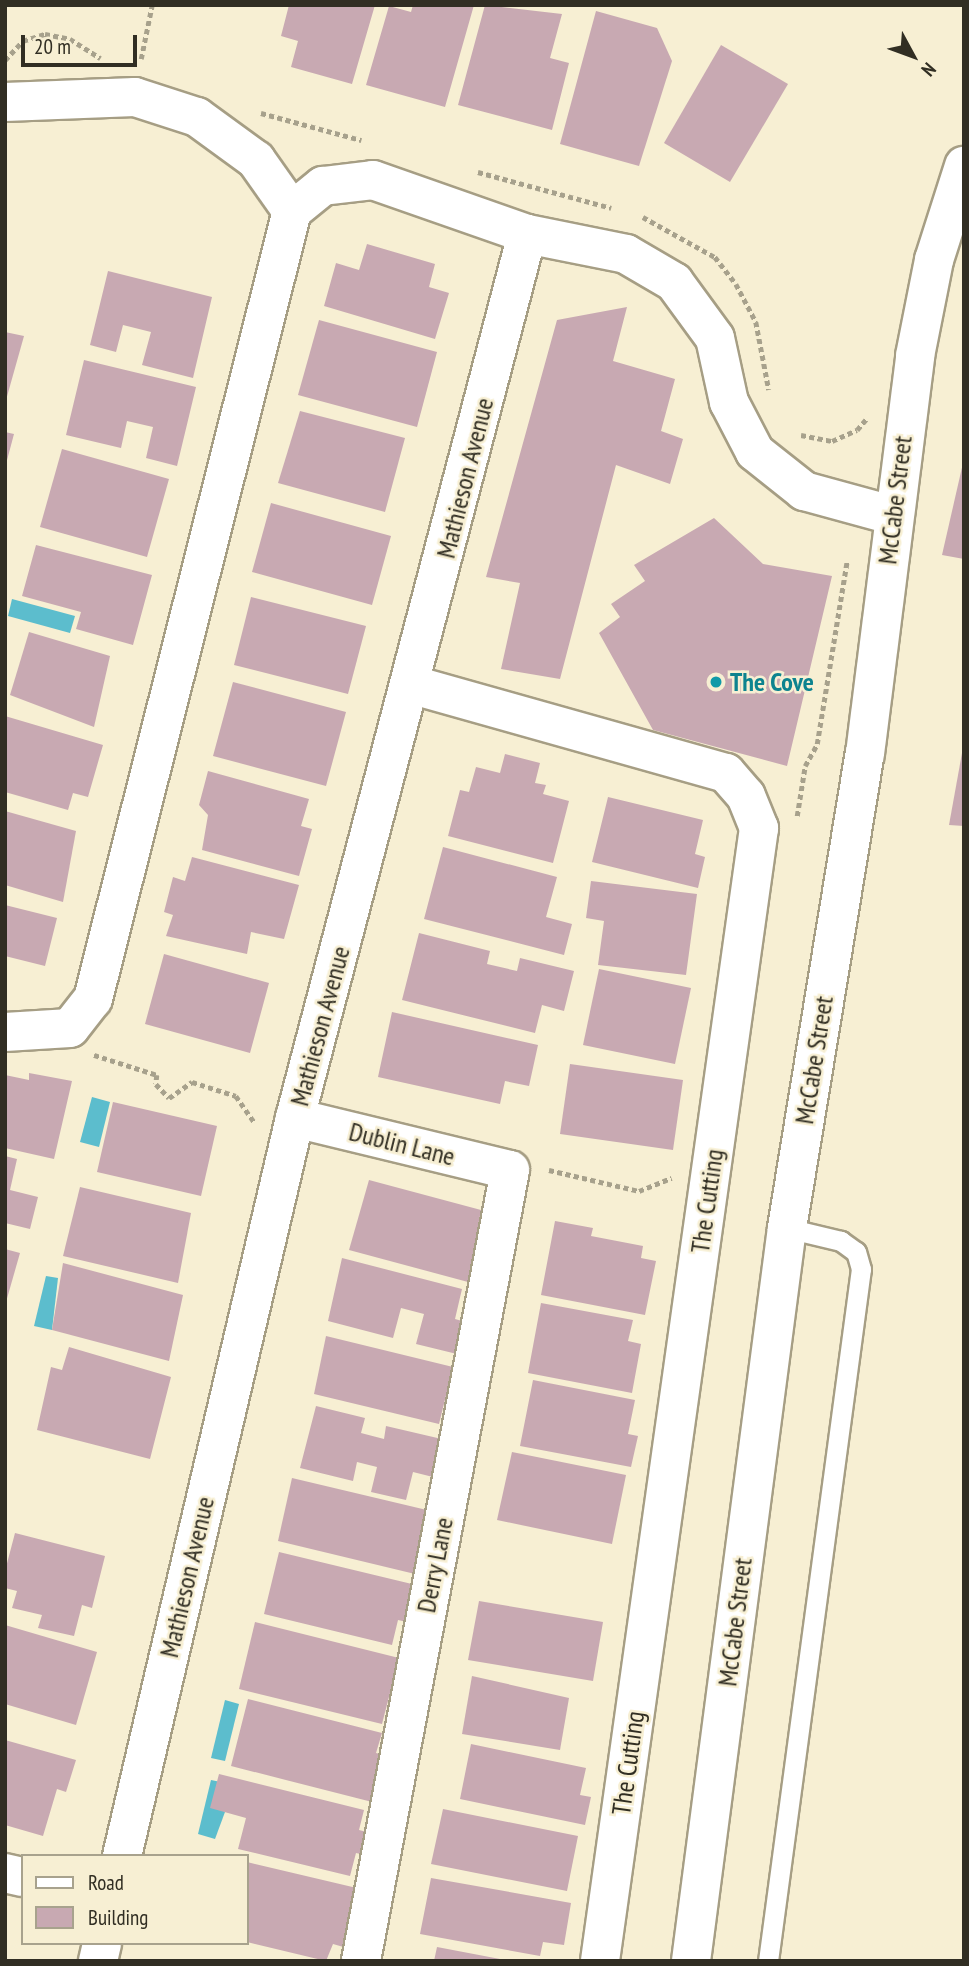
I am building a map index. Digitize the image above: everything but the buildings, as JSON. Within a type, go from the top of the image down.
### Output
[{"type":"street","points":[[5,102],[135,97],[197,117],[256,160],[292,211]]},
{"type":"street","name":"McCabe Street","points":[[691,1961],[787,1228],[865,754],[892,515],[934,260],[964,166]]},
{"type":"street","points":[[5,1032],[70,1028],[93,999],[292,211],[323,186],[373,180],[527,234],[626,254],[674,282],[715,338],[729,402],[755,452],[804,491],[892,515]]},
{"type":"street","name":"Mathieson Avenue","points":[[122,1854],[295,1118],[413,685],[527,234]]},
{"type":"street","name":"The Cutting","points":[[413,685],[726,773],[746,796],[759,828],[600,1961]]},
{"type":"street","name":"Dublin Lane","points":[[295,1118],[510,1170]]},
{"type":"street","name":"Derry Lane","points":[[361,1961],[510,1170]]},
{"type":"lane","points":[[768,1961],[861,1269],[856,1252],[841,1241],[787,1228]]},
{"type":"path","points":[[135,97],[152,5]]},
{"type":"path","points":[[115,1065],[157,1075],[156,1084],[169,1098],[192,1082],[236,1096],[249,1121]]},
{"type":"path","points":[[557,1170],[639,1191],[678,1175]]},
{"type":"water","points":[[12,599],[75,616],[70,633],[8,616]]},
{"type":"water","points":[[92,1097],[110,1102],[99,1147],[80,1142]]},
{"type":"water","points":[[46,1276],[58,1278],[52,1330],[34,1326]]},
{"type":"water","points":[[225,1700],[239,1704],[225,1761],[211,1758]]},
{"type":"water","points":[[211,1780],[235,1785],[215,1839],[198,1834]]},
{"type":"place","name":"The Cove","points":[[716,682]]}]
